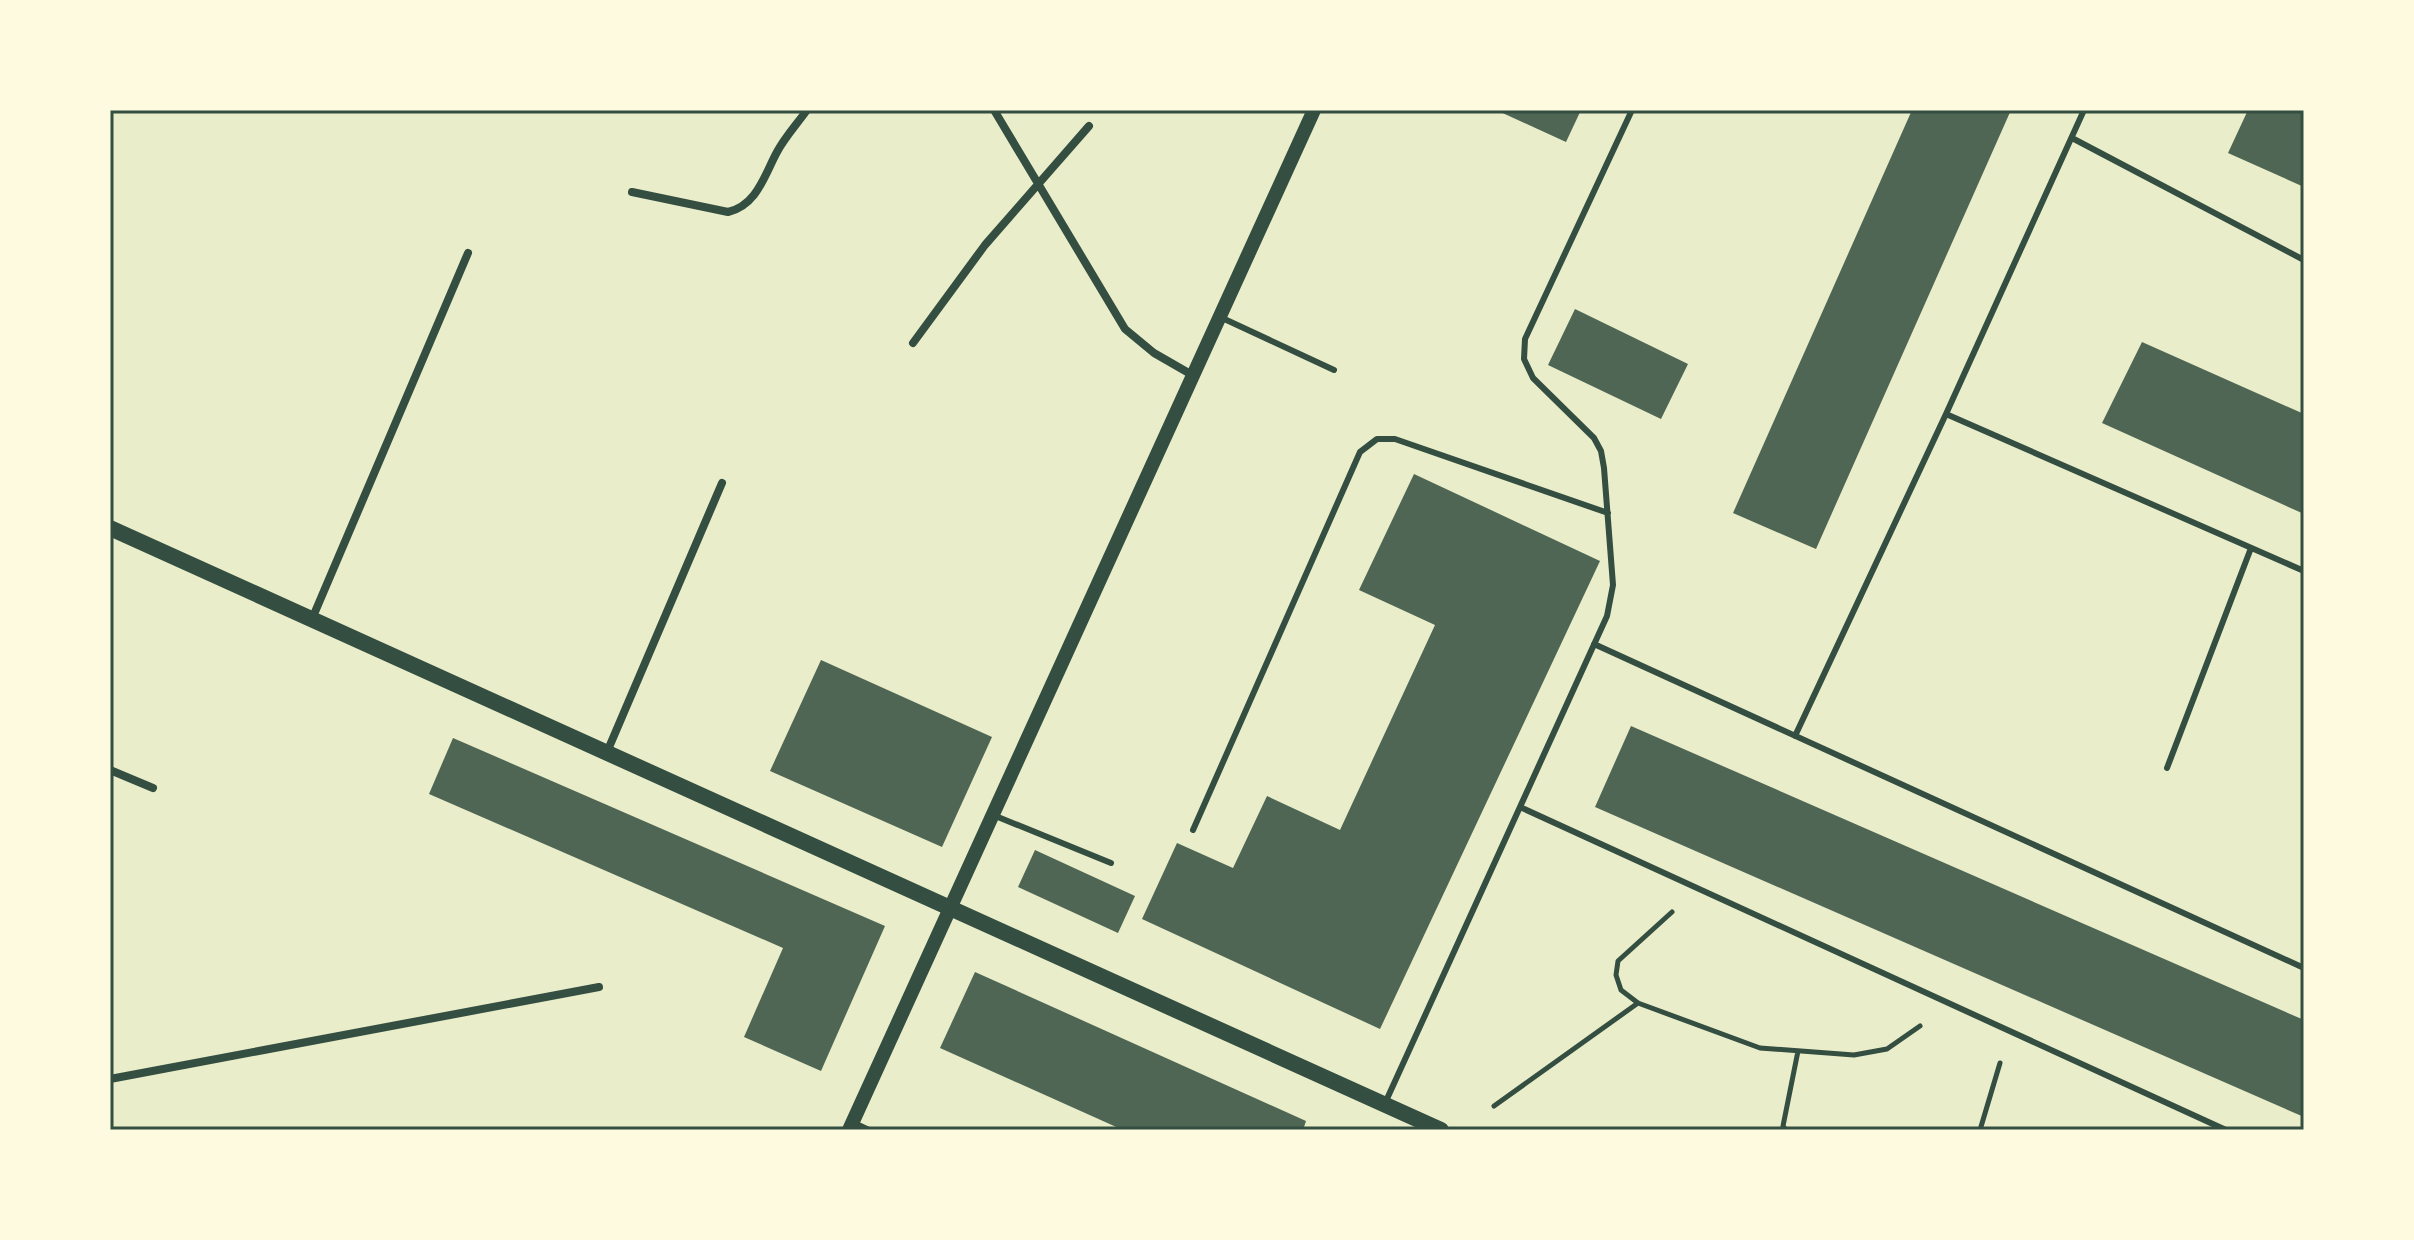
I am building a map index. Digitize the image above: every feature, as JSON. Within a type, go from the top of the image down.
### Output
[{"type":"main road","points":[[110,528],[1441,1130]]},
{"type":"street","points":[[632,192],[728,212],[742,209],[756,193],[779,149],[807,110]]},
{"type":"street","points":[[994,110],[1125,329],[1154,353],[1194,376]]},
{"type":"street","points":[[851,1126],[1314,110]]},
{"type":"street","points":[[913,343],[985,245],[1089,126]]},
{"type":"street","points":[[312,619],[468,253]]},
{"type":"street","points":[[607,753],[722,483]]},
{"type":"street","points":[[110,770],[153,788]]},
{"type":"street","points":[[110,1079],[599,987]]},
{"type":"lane","points":[[1385,1105],[1607,616],[1613,585],[1601,451],[1594,438],[1533,378],[1524,359],[1525,339],[1632,110]]},
{"type":"lane","points":[[1795,736],[2084,110]]},
{"type":"lane","points":[[2072,138],[2304,260]]},
{"type":"lane","points":[[1220,317],[1334,370]]},
{"type":"lane","points":[[1946,414],[2304,571]]},
{"type":"lane","points":[[1193,830],[1360,452],[1377,439],[1395,439],[1608,513]]},
{"type":"lane","points":[[2167,768],[2251,548]]},
{"type":"lane","points":[[1594,644],[2304,968]]},
{"type":"lane","points":[[1520,807],[2226,1130]]},
{"type":"lane","points":[[993,815],[1111,863]]},
{"type":"lane","points":[[851,1126],[869,1130]]},
{"type":"path","points":[[1672,912],[1618,961],[1616,975],[1621,990],[1638,1003],[1760,1048],[1854,1055],[1887,1049],[1920,1026]]},
{"type":"path","points":[[1494,1106],[1638,1003]]},
{"type":"path","points":[[1786,1130],[1783,1126],[1798,1051]]},
{"type":"path","points":[[1980,1130],[2000,1063]]},
{"type":"building","points":[[1496,110],[1581,110],[1566,142]]},
{"type":"building","points":[[1912,110],[2011,110],[1816,549],[1733,513]]},
{"type":"building","points":[[2248,110],[2304,110],[2304,187],[2228,153]]},
{"type":"building","points":[[1575,309],[1688,364],[1661,419],[1548,365]]},
{"type":"building","points":[[2142,342],[2304,414],[2304,514],[2102,423]]},
{"type":"building","points":[[1414,474],[1600,561],[1380,1029],[1142,919],[1177,843],[1233,868],[1267,796],[1340,830],[1435,625],[1359,590]]},
{"type":"building","points":[[821,660],[992,737],[942,847],[770,771]]},
{"type":"building","points":[[1631,726],[2304,1020],[2304,1117],[1595,807]]},
{"type":"building","points":[[453,738],[885,926],[821,1071],[744,1037],[783,948],[429,794]]},
{"type":"building","points":[[1035,850],[1135,896],[1118,933],[1018,887]]},
{"type":"building","points":[[975,972],[1306,1121],[1303,1130],[1123,1130],[940,1048]]}]
